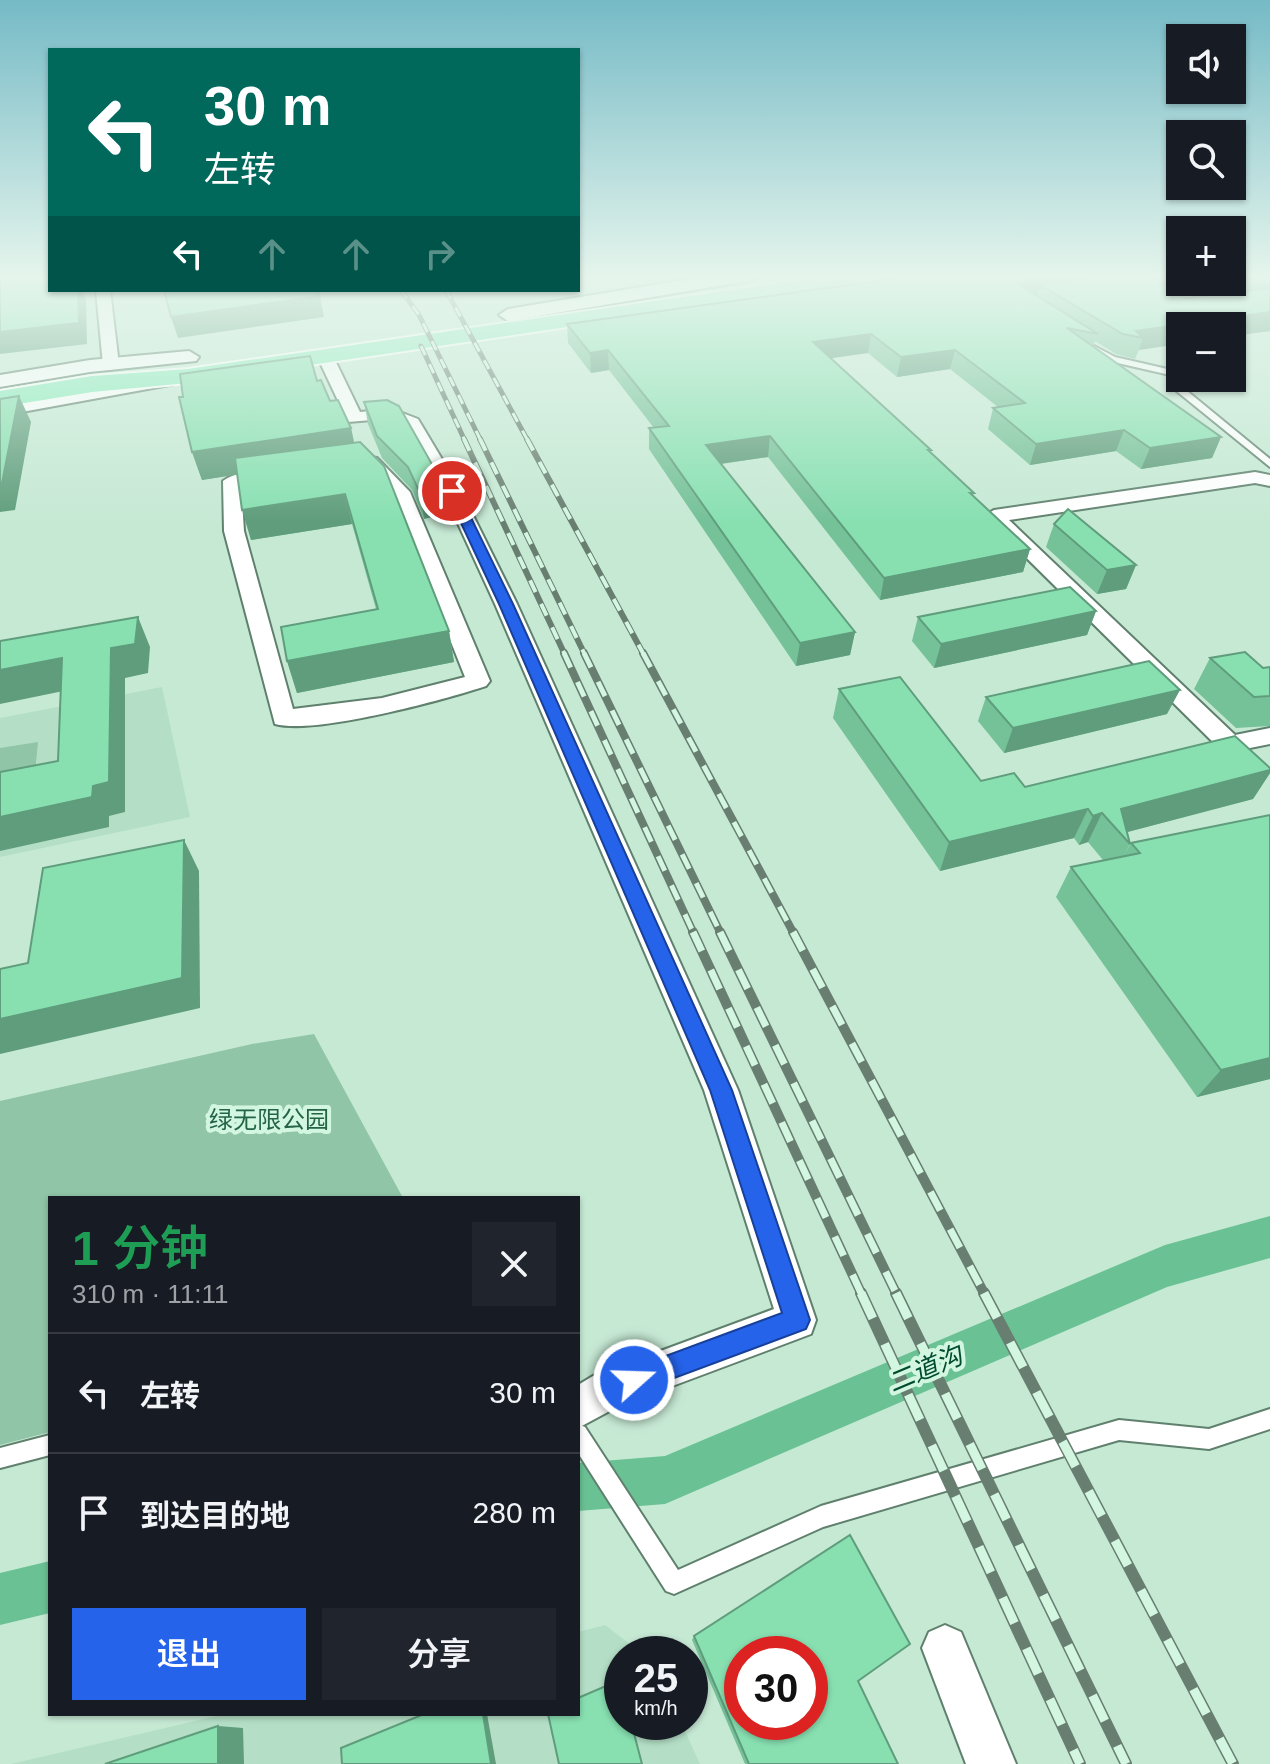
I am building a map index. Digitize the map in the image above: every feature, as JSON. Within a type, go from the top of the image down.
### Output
[{"type":"highway","points":[[0,390],[253,357]]},
{"type":"highway","points":[[0,399],[189,366],[307,357]]},
{"type":"street","points":[[110,357],[111,365]]},
{"type":"street","points":[[294,472],[232,481],[234,531],[283,718],[347,712],[419,699],[478,681],[401,492],[361,445],[326,357]]},
{"type":"street","points":[[0,381],[111,365],[189,366]]},
{"type":"street","points":[[0,410],[189,366]]},
{"type":"street","points":[[361,445],[382,413],[404,415],[426,445],[452,491],[506,604],[721,1090],[797,1320],[607,1390],[580,1407]]},
{"type":"street","points":[[1266,472],[994,516],[1230,744],[1270,736]]},
{"type":"street","points":[[945,1648],[991,1764]]},
{"type":"lane","points":[[1109,357],[1173,373],[1177,387],[1266,472]]},
{"type":"lane","points":[[580,1437],[674,1583],[821,1517],[1119,1430],[1209,1439],[1270,1419]]},
{"type":"lane","points":[[0,1458],[48,1446]]},
{"type":"shaded area","points":[[162,687],[190,817],[0,857],[0,718]]},
{"type":"shaded area","points":[[605,1625],[619,1636],[604,1636],[604,1740],[689,1740],[700,1764],[11,1764],[216,1716],[580,1716],[580,1631]]},
{"type":"green space","points":[[38,742],[35,773],[0,779],[0,748]]},
{"type":"green space","name":"绿无限公园","points":[[314,1034],[402,1196],[48,1196],[48,1433],[0,1445],[0,1101],[252,1044]]},
{"type":"building","points":[[310,357],[317,381],[321,380],[330,401],[338,400],[351,428],[192,452],[179,397],[183,397],[180,374]]},
{"type":"building","points":[[614,357],[830,357],[931,450],[928,450],[1030,549],[884,578],[770,436],[706,445],[855,632],[800,643],[649,428],[669,426]]},
{"type":"building","points":[[965,357],[1108,357],[1221,437],[1150,448],[1124,430],[1036,444],[993,408],[1025,403]]},
{"type":"building","points":[[19,396],[2,483],[0,483],[0,399]]},
{"type":"building","points":[[387,400],[399,406],[446,489],[421,495],[408,467],[377,436],[364,402]]},
{"type":"building","points":[[360,442],[384,466],[449,631],[287,661],[281,627],[378,609],[345,494],[242,510],[235,458]]},
{"type":"building","points":[[1068,509],[1136,565],[1107,570],[1054,524]]},
{"type":"building","points":[[1070,587],[1096,611],[941,644],[918,617]]},
{"type":"building","points":[[138,617],[135,644],[111,648],[109,782],[93,786],[92,797],[0,817],[0,772],[58,761],[62,658],[0,670],[0,641]]},
{"type":"building","points":[[1245,652],[1263,668],[1270,667],[1270,696],[1254,697],[1210,658]]},
{"type":"building","points":[[1149,661],[1180,690],[1013,728],[986,697]]},
{"type":"building","points":[[900,677],[981,781],[1014,773],[1025,787],[1235,736],[1270,770],[1121,809],[1130,844],[1102,813],[1093,816],[1088,809],[949,842],[839,689]]},
{"type":"building","points":[[1270,815],[1270,1058],[1221,1070],[1071,867],[1140,853],[1131,843]]},
{"type":"building","points":[[184,840],[182,978],[0,1019],[0,969],[28,963],[43,868]]},
{"type":"building","points":[[850,1535],[910,1644],[858,1681],[898,1764],[749,1764],[739,1740],[828,1740],[828,1636],[724,1636],[724,1706],[708,1669],[708,1636],[694,1636]]},
{"type":"building","points":[[604,1687],[604,1740],[636,1740],[642,1764],[559,1764],[548,1716],[580,1716],[580,1697]]},
{"type":"building","points":[[419,1716],[483,1716],[491,1764],[342,1764],[341,1748]]},
{"type":"building","points":[[218,1726],[218,1764],[105,1764]]},
{"type":"waterway","name":"二道沟","points":[[580,1487],[665,1480],[1165,1266],[1270,1237]]},
{"type":"waterway","name":"二道沟","points":[[0,1599],[48,1587]]},
{"type":"railway","points":[[426,357],[465,441]]},
{"type":"railway","points":[[440,357],[481,441]]},
{"type":"railway","points":[[483,357],[528,441]]},
{"type":"railway","points":[[464,439],[565,655]]},
{"type":"railway","points":[[480,439],[585,655]]},
{"type":"railway","points":[[527,439],[644,655]]},
{"type":"railway","points":[[564,653],[694,934]]},
{"type":"railway","points":[[584,653],[721,934]]},
{"type":"railway","points":[[643,653],[794,934]]},
{"type":"railway","points":[[693,932],[862,1295]]},
{"type":"railway","points":[[720,932],[897,1295]]},
{"type":"railway","points":[[793,932],[985,1295]]},
{"type":"railway","points":[[861,1293],[1080,1764]]},
{"type":"railway","points":[[896,1293],[1126,1764]]},
{"type":"railway","points":[[984,1293],[1233,1764]]},
{"type":"route","points":[[452,491],[506,604],[721,1090],[797,1320],[634,1380]]}]
